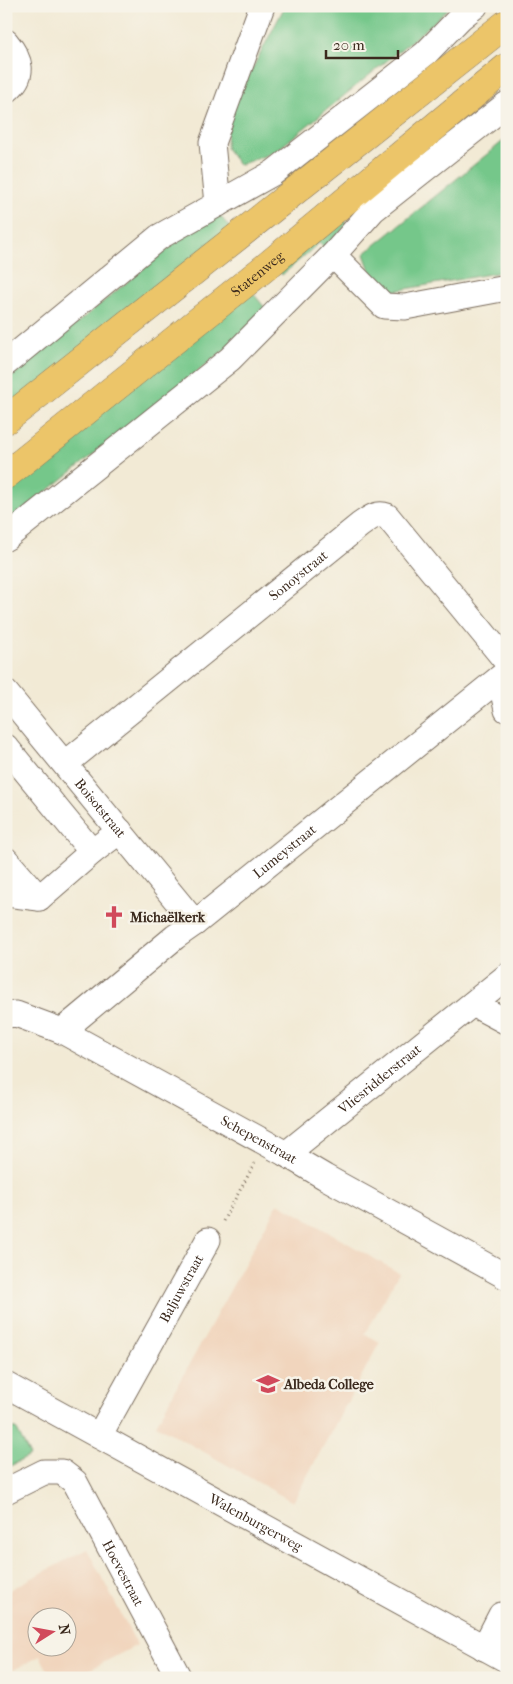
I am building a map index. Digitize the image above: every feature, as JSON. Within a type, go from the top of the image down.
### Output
[{"type":"main road","points":[[6,420],[507,23]]},
{"type":"main road","name":"Statenweg","points":[[6,475],[267,266],[507,67]]},
{"type":"street","points":[[218,204],[212,143],[262,6]]},
{"type":"street","points":[[6,363],[159,237],[273,172],[426,53],[460,18],[475,6]]},
{"type":"street","points":[[6,42],[16,56],[20,70],[17,79],[6,91]]},
{"type":"street","points":[[6,538],[230,359],[333,255],[373,210],[507,104]]},
{"type":"street","points":[[333,255],[384,306],[405,308],[507,288]]},
{"type":"street","name":"Sonoystraat","points":[[65,764],[360,525],[374,516],[382,514],[387,516],[505,670]]},
{"type":"street","points":[[505,670],[507,710]]},
{"type":"street","name":"Lumeystraat","points":[[62,1031],[505,670]]},
{"type":"street","name":"Boisotstraat","points":[[6,693],[196,923]]},
{"type":"street","points":[[6,737],[28,720]]},
{"type":"street","points":[[6,747],[92,852]]},
{"type":"street","points":[[6,894],[39,898],[92,852],[120,831]]},
{"type":"street","points":[[6,860],[39,898]]},
{"type":"street","name":"Vliesridderstraat","points":[[276,1148],[473,1004],[507,976]]},
{"type":"street","points":[[473,1004],[507,1022]]},
{"type":"street","name":"Schepenstraat","points":[[6,1015],[16,1014],[62,1031],[507,1277]]},
{"type":"street","name":"Baljuwstraat","points":[[99,1436],[208,1240]]},
{"type":"street","name":"Walenburgerweg","points":[[6,1384],[507,1660]]},
{"type":"street","name":"Hoevestraat","points":[[6,1491],[44,1472],[62,1472],[75,1482],[179,1678]]},
{"type":"street","points":[[484,1648],[501,1615]]},
{"type":"path","name":"Baljuwstraat","points":[[208,1240],[217,1232],[276,1148]]},
{"type":"shaded area","name":"Albeda College","points":[[278,1203],[399,1273],[365,1334],[380,1342],[293,1502],[156,1425]]},
{"type":"shaded area","points":[[87,1549],[137,1645],[74,1678],[52,1678],[40,1656],[6,1674],[6,1592]]},
{"type":"green space","points":[[285,6],[451,6],[432,24],[275,152],[239,165],[226,148],[227,127],[234,104]]},
{"type":"green space","points":[[507,138],[507,271],[394,291],[381,290],[372,276],[364,254]]},
{"type":"green space","points":[[218,213],[230,228],[6,411],[6,381],[181,238]]},
{"type":"green space","points":[[339,214],[347,224],[326,249],[319,243],[282,275],[275,266]]},
{"type":"green space","points":[[248,287],[270,314],[6,524],[6,482]]},
{"type":"green space","points":[[6,1424],[17,1430],[30,1456],[6,1468]]},
{"type":"place","name":"Michaëlkerk","points":[[114,917]]},
{"type":"place","name":"Albeda College","points":[[268,1384]]}]
